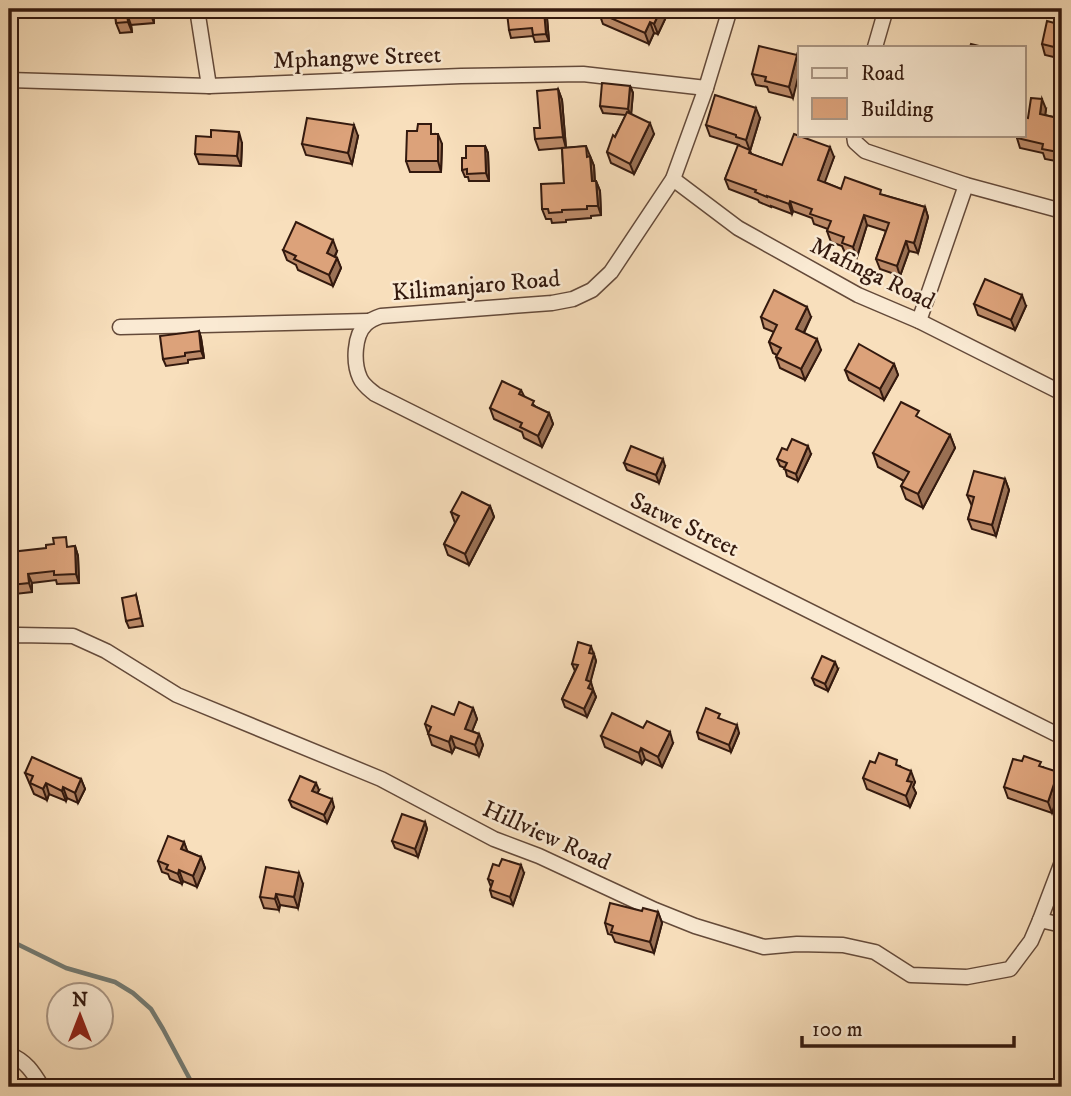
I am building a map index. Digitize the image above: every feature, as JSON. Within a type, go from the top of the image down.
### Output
[{"type":"street","points":[[197,9],[209,86]]},
{"type":"street","name":"Kilimanjaro Road","points":[[120,327],[374,319],[552,303],[573,299],[592,290],[611,272],[673,179],[706,88],[730,9]]},
{"type":"street","points":[[875,46],[886,9]]},
{"type":"street","name":"Mphangwe Street","points":[[9,80],[209,86],[583,74],[706,88]]},
{"type":"street","points":[[854,136],[855,142],[865,150],[966,185],[1062,211]]},
{"type":"street","name":"Mafinga Road","points":[[673,179],[738,228],[858,295],[919,321],[1062,393]]},
{"type":"street","points":[[919,321],[966,185]]},
{"type":"street","name":"Satwe Street","points":[[374,319],[359,332],[355,350],[358,374],[365,386],[375,394],[1062,737]]},
{"type":"street","name":"Hillview Road","points":[[9,637],[73,636],[106,651],[177,695],[382,779],[494,839],[539,856],[665,914],[764,947],[797,944],[844,945],[874,952],[911,975],[967,977],[1010,969],[1031,941],[1040,920]]},
{"type":"street","points":[[1062,862],[1040,920],[1062,925]]},
{"type":"street","points":[[9,1054],[22,1059],[42,1087]]},
{"type":"building","points":[[115,9],[150,9],[150,12],[127,14],[128,22],[116,23]]},
{"type":"building","points":[[601,9],[661,9],[654,24],[650,22],[645,33],[599,13]]},
{"type":"building","points":[[544,11],[546,34],[533,35],[532,28],[509,30],[507,13]]},
{"type":"building","points":[[1047,21],[1062,25],[1062,49],[1042,44]]},
{"type":"building","points":[[759,46],[797,55],[789,87],[765,81],[766,77],[752,74]]},
{"type":"building","points":[[602,83],[630,86],[628,109],[600,106]]},
{"type":"building","points":[[558,89],[563,137],[535,139],[534,128],[540,128],[537,91]]},
{"type":"building","points":[[715,95],[756,108],[746,140],[706,125]]},
{"type":"building","points":[[1031,98],[1042,99],[1040,114],[1062,119],[1058,152],[1042,149],[1043,144],[1017,138],[1026,136]]},
{"type":"building","points":[[627,112],[650,123],[630,164],[607,152],[613,135],[615,137]]},
{"type":"building","points":[[307,118],[354,125],[348,153],[302,144]]},
{"type":"building","points":[[418,124],[431,124],[431,134],[438,134],[438,161],[406,161],[407,131],[417,131]]},
{"type":"building","points":[[211,130],[239,132],[237,156],[195,154],[196,136],[211,137]]},
{"type":"building","points":[[794,134],[830,147],[818,180],[841,189],[845,177],[881,190],[880,194],[925,207],[914,243],[906,241],[897,266],[876,259],[889,223],[864,215],[853,247],[842,243],[844,237],[827,231],[831,221],[810,214],[812,209],[767,197],[755,192],[756,190],[725,179],[738,145],[750,150],[749,153],[782,165]]},
{"type":"building","points":[[466,146],[485,146],[486,173],[467,174],[467,169],[462,170]]},
{"type":"building","points":[[586,146],[587,157],[590,156],[592,181],[596,181],[598,206],[549,213],[548,209],[542,209],[541,184],[564,183],[562,148]]},
{"type":"building","points":[[296,222],[333,240],[327,253],[337,258],[329,275],[294,259],[296,256],[283,250]]},
{"type":"building","points":[[985,279],[1022,295],[1011,320],[974,304]]},
{"type":"building","points":[[774,290],[807,307],[796,329],[817,339],[801,369],[776,357],[781,348],[769,342],[777,325],[761,317]]},
{"type":"building","points":[[199,331],[201,351],[163,359],[160,336]]},
{"type":"building","points":[[859,344],[894,364],[880,389],[845,370]]},
{"type":"building","points":[[502,381],[521,390],[519,394],[534,401],[532,405],[549,413],[538,436],[520,427],[522,423],[490,408]]},
{"type":"building","points":[[901,402],[919,411],[916,416],[950,435],[918,494],[901,486],[909,472],[873,453]]},
{"type":"building","points":[[792,439],[808,446],[796,474],[784,469],[787,463],[777,459],[782,448],[787,450]]},
{"type":"building","points":[[631,446],[663,459],[656,475],[624,463]]},
{"type":"building","points":[[974,471],[1005,479],[992,525],[968,519],[974,497],[967,495]]},
{"type":"building","points":[[462,492],[490,506],[465,554],[444,544],[459,516],[451,512]]},
{"type":"building","points":[[66,537],[67,547],[75,546],[76,574],[54,575],[54,571],[28,574],[29,583],[11,585],[11,552],[46,548],[46,545],[54,544],[53,538]]},
{"type":"building","points":[[136,595],[141,618],[126,621],[122,598]]},
{"type":"building","points":[[578,642],[591,646],[589,653],[594,654],[586,680],[591,682],[588,688],[593,690],[584,709],[562,699],[578,665],[572,664]]},
{"type":"building","points":[[822,656],[835,662],[825,684],[812,678]]},
{"type":"building","points":[[459,702],[473,708],[465,729],[479,734],[475,745],[451,736],[449,742],[428,734],[431,727],[425,724],[432,706],[454,715]]},
{"type":"building","points":[[706,708],[720,714],[718,718],[737,725],[729,745],[697,732]]},
{"type":"building","points":[[612,713],[643,728],[647,721],[670,732],[658,757],[641,748],[639,753],[601,736]]},
{"type":"building","points":[[879,753],[897,760],[896,765],[911,771],[907,781],[912,782],[906,796],[863,778],[870,761],[875,763]]},
{"type":"building","points":[[1024,756],[1041,762],[1039,766],[1058,772],[1048,802],[1004,787],[1013,759],[1022,761]]},
{"type":"building","points":[[32,757],[81,779],[75,793],[63,787],[62,791],[46,783],[43,789],[30,783],[33,776],[25,773]]},
{"type":"building","points":[[300,776],[316,783],[312,791],[332,799],[324,815],[289,800]]},
{"type":"building","points":[[402,814],[425,822],[415,849],[392,841]]},
{"type":"building","points":[[168,836],[184,842],[181,849],[201,857],[193,876],[179,870],[178,874],[166,869],[168,865],[158,861]]},
{"type":"building","points":[[502,859],[521,865],[510,897],[490,890],[493,881],[488,879],[493,864],[499,866]]},
{"type":"building","points":[[266,867],[299,873],[294,897],[276,894],[275,899],[260,897]]},
{"type":"building","points":[[610,903],[658,912],[650,942],[611,932],[613,926],[605,923]]},
{"type":"building","points":[[9,992],[14,993],[13,1007],[9,1007]]},
{"type":"waterway","points":[[9,940],[66,968],[115,982],[133,993],[151,1009],[194,1087]]}]
